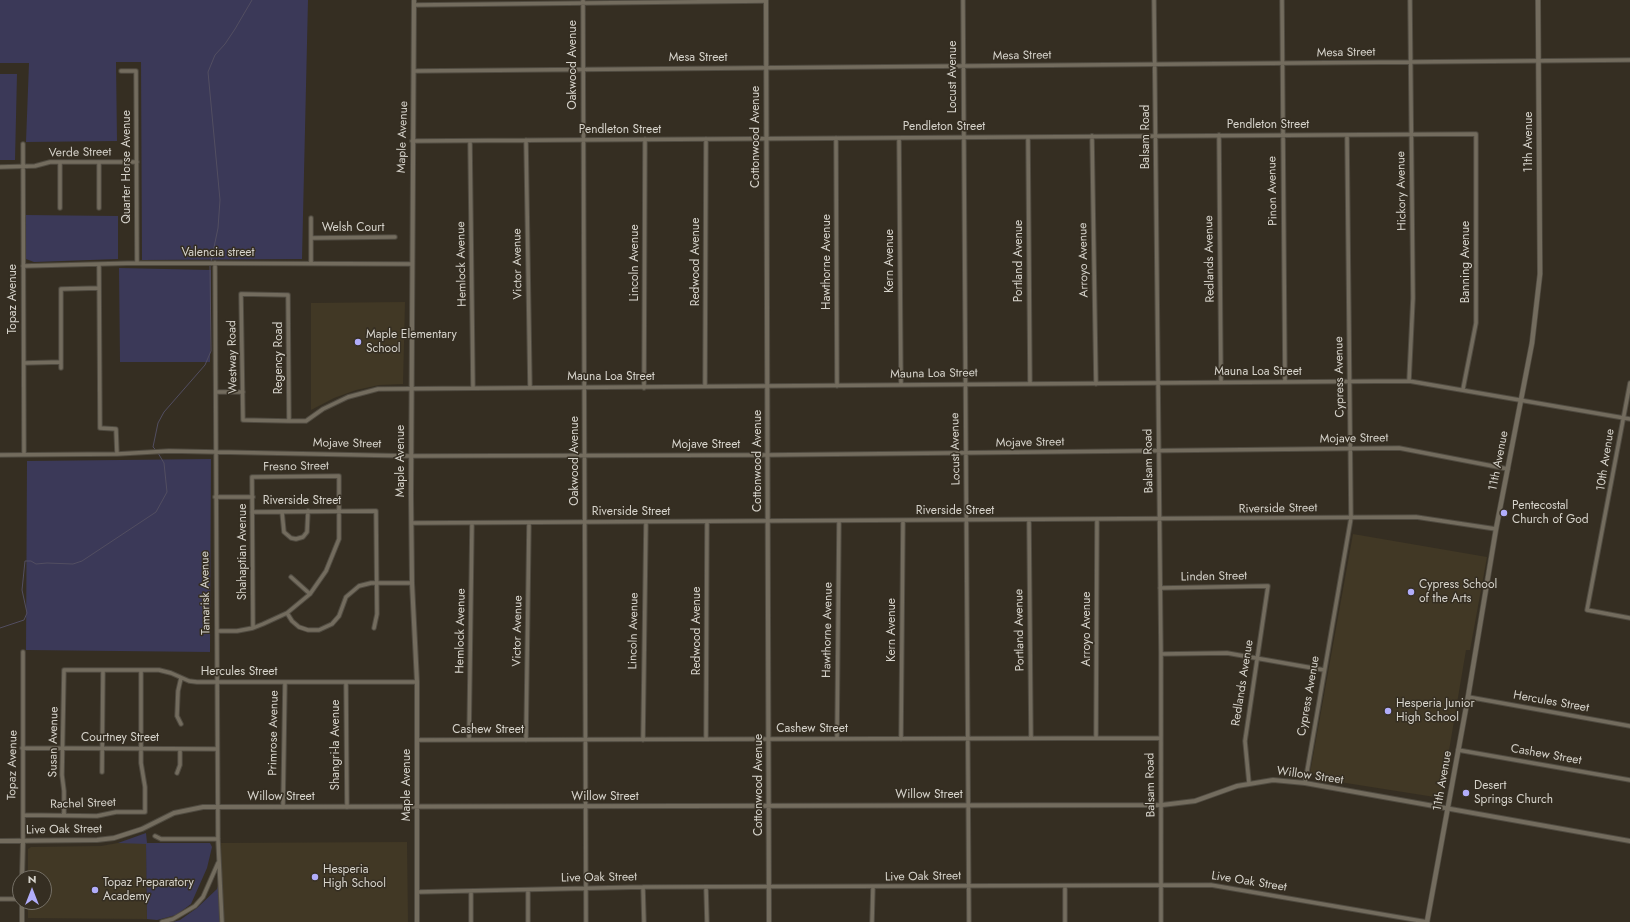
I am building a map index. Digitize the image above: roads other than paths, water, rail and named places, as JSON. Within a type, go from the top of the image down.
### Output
[{"type":"main road","name":"11th Avenue","points":[[1427,922],[1468,697],[1496,529],[1532,343],[1540,274],[1538,0]]},
{"type":"street","name":"Locust Avenue","points":[[963,0],[969,922]]},
{"type":"street","name":"Balsam Road","points":[[1154,0],[1156,64],[1158,451],[1160,520],[1160,738],[1162,805],[1161,922]]},
{"type":"street","name":"Pinon Avenue","points":[[1282,0],[1286,382]]},
{"type":"street","name":"Hickory Avenue","points":[[1409,381],[1413,298],[1410,0]]},
{"type":"street","name":"Oakwood Avenue","points":[[583,1],[582,140],[585,388],[584,522],[586,922]]},
{"type":"street","points":[[414,2],[766,1]]},
{"type":"street","name":"Cottonwood Avenue","points":[[766,1],[769,922]]},
{"type":"street","name":"Maple Avenue","points":[[414,2],[415,71],[412,141],[411,456],[412,583],[417,740],[417,922]]},
{"type":"street","name":"Mesa Street","points":[[415,71],[1630,60]]},
{"type":"street","name":"Quarter Horse Avenue","points":[[121,71],[136,71],[138,263]]},
{"type":"street","name":"Pendleton Street","points":[[412,141],[1476,134]]},
{"type":"street","name":"Banning Avenue","points":[[1463,389],[1476,323],[1476,134]]},
{"type":"street","name":"Redlands Avenue","points":[[1219,135],[1221,382]]},
{"type":"street","name":"Cypress Avenue","points":[[1305,783],[1351,518],[1352,450],[1347,135]]},
{"type":"street","name":"Arroyo Avenue","points":[[1092,136],[1096,384]]},
{"type":"street","name":"Portland Avenue","points":[[1028,137],[1030,384]]},
{"type":"street","name":"Hawthorne Avenue","points":[[836,138],[837,386]]},
{"type":"street","name":"Kern Avenue","points":[[899,138],[901,385]]},
{"type":"street","name":"Redwood Avenue","points":[[705,386],[706,139]]},
{"type":"street","name":"Victor Avenue","points":[[526,140],[530,388]]},
{"type":"street","name":"Lincoln Avenue","points":[[644,388],[645,140]]},
{"type":"street","name":"Hemlock Avenue","points":[[470,141],[473,388]]},
{"type":"street","name":"Topaz Avenue","points":[[23,144],[24,454]]},
{"type":"street","name":"Verde Street","points":[[0,167],[35,166],[50,162],[138,162]]},
{"type":"street","points":[[60,162],[60,208]]},
{"type":"street","points":[[99,162],[99,208]]},
{"type":"street","points":[[310,218],[311,263]]},
{"type":"street","name":"Welsh Court","points":[[311,238],[394,237]]},
{"type":"street","name":"Valencia street","points":[[23,266],[138,263],[412,264]]},
{"type":"street","name":"Tamarisk Avenue","points":[[215,263],[216,682],[218,862],[221,878],[222,922]]},
{"type":"street","points":[[99,265],[100,428],[116,430],[117,454]]},
{"type":"street","points":[[61,368],[61,289],[99,288]]},
{"type":"street","name":"Westway Road","points":[[243,420],[242,294],[288,295]]},
{"type":"street","name":"Regency Road","points":[[288,295],[289,421]]},
{"type":"street","points":[[24,363],[61,362]]},
{"type":"street","name":"Mauna Loa Street","points":[[243,420],[306,421],[324,409],[366,392],[378,389],[644,388],[705,386],[768,387],[965,383],[1096,384],[1158,382],[1350,381],[1409,381],[1463,389],[1520,401],[1630,419]]},
{"type":"street","name":"10th Avenue","points":[[1630,383],[1587,610],[1630,618]]},
{"type":"street","points":[[216,392],[243,392]]},
{"type":"street","name":"Mojave Street","points":[[0,454],[117,454],[169,451],[215,451],[411,456],[584,456],[1352,450],[1399,448],[1508,469]]},
{"type":"street","name":"Fresno Street","points":[[252,477],[339,476],[339,511]]},
{"type":"street","name":"Shahaptian Avenue","points":[[252,477],[253,628]]},
{"type":"street","points":[[215,497],[253,497]]},
{"type":"street","points":[[282,512],[284,532],[291,538],[296,539],[303,537],[308,532],[308,511]]},
{"type":"street","points":[[217,631],[253,628],[287,613],[310,594],[326,571],[339,539],[339,511]]},
{"type":"street","name":"Riverside Street","points":[[252,512],[376,511],[376,583]]},
{"type":"street","name":"Riverside Street","points":[[412,523],[1029,521],[1416,517],[1496,529]]},
{"type":"street","name":"Arroyo Avenue","points":[[1096,738],[1097,520]]},
{"type":"street","name":"Kern Avenue","points":[[901,739],[903,521]]},
{"type":"street","name":"Portland Avenue","points":[[1029,521],[1031,738]]},
{"type":"street","name":"Lincoln Avenue","points":[[643,740],[646,522]]},
{"type":"street","name":"Redwood Avenue","points":[[706,739],[707,522]]},
{"type":"street","name":"Hawthorne Avenue","points":[[837,739],[839,522]]},
{"type":"street","name":"Hemlock Avenue","points":[[469,740],[472,523]]},
{"type":"street","name":"Victor Avenue","points":[[526,740],[529,523]]},
{"type":"street","points":[[291,577],[310,594]]},
{"type":"street","points":[[287,613],[292,621],[299,627],[314,631],[326,628],[332,624],[339,616],[346,597],[350,592],[359,586],[376,583],[412,583]]},
{"type":"street","points":[[374,628],[377,614],[376,583]]},
{"type":"street","name":"Redlands Avenue","points":[[1249,783],[1245,741],[1268,586]]},
{"type":"street","name":"Linden Street","points":[[1160,588],[1268,586]]},
{"type":"street","name":"Topaz Avenue","points":[[22,870],[22,748],[24,727],[23,652]]},
{"type":"street","points":[[1161,654],[1227,653],[1324,670]]},
{"type":"street","name":"Hercules Street","points":[[64,670],[166,671],[189,681],[216,682],[416,682]]},
{"type":"street","name":"Susan Avenue","points":[[64,670],[64,726],[62,748],[64,815]]},
{"type":"street","points":[[102,772],[103,670]]},
{"type":"street","points":[[140,748],[141,670]]},
{"type":"street","points":[[180,724],[178,716],[178,690],[181,678]]},
{"type":"street","name":"Primrose Avenue","points":[[283,807],[285,682]]},
{"type":"street","name":"Shangri-la Avenue","points":[[346,683],[347,807]]},
{"type":"street","name":"Hercules Street","points":[[1468,697],[1630,726]]},
{"type":"street","name":"Cashew Street","points":[[417,740],[1160,738]]},
{"type":"street","name":"Courtney Street","points":[[22,748],[217,749]]},
{"type":"street","name":"Rachel Street","points":[[22,815],[97,816],[116,812],[145,812],[145,787],[140,748]]},
{"type":"street","points":[[177,773],[180,765],[180,749]]},
{"type":"street","name":"Cashew Street","points":[[1458,750],[1630,780]]},
{"type":"street","name":"Willow Street","points":[[218,807],[416,808],[1162,805],[1195,801],[1249,783],[1273,780],[1305,783],[1630,841]]},
{"type":"street","name":"Live Oak Street","points":[[0,841],[97,840],[114,838],[142,829],[174,813],[193,808],[218,807]]},
{"type":"street","points":[[155,836],[161,839],[218,839]]},
{"type":"street","points":[[162,922],[173,919],[194,906],[203,897],[218,862]]},
{"type":"street","name":"Live Oak Street","points":[[417,892],[643,887],[769,888],[1211,885],[1427,922]]},
{"type":"street","points":[[1065,886],[1065,922]]},
{"type":"street","points":[[643,887],[644,922]]},
{"type":"street","points":[[706,887],[707,922]]},
{"type":"street","points":[[872,887],[872,922]]},
{"type":"street","points":[[528,890],[528,922]]},
{"type":"street","points":[[470,891],[471,922]]},
{"type":"street","points":[[0,899],[12,899]]},
{"type":"street","points":[[22,910],[22,922]]},
{"type":"waterway","points":[[211,262],[218,228],[220,200],[208,72],[215,55],[225,44],[252,0]]},
{"type":"waterway","points":[[156,450],[153,447],[158,423],[164,412],[205,365],[211,351],[210,265]]},
{"type":"waterway","points":[[0,628],[24,620],[27,613],[22,590],[25,561],[31,561],[36,564],[73,564],[82,561],[156,512],[167,492],[164,463],[158,453]]},
{"type":"place","name":"Maple Elementary School","points":[[358,342]]},
{"type":"place","name":"Pentecostal Church of God","points":[[1504,513]]},
{"type":"place","name":"Cypress School of the Arts","points":[[1411,592]]},
{"type":"place","name":"Hesperia Junior High School","points":[[1388,711]]},
{"type":"place","name":"Desert Springs Church","points":[[1466,793]]},
{"type":"place","name":"Hesperia High School","points":[[315,877]]},
{"type":"place","name":"Topaz Preparatory Academy","points":[[95,890]]}]
